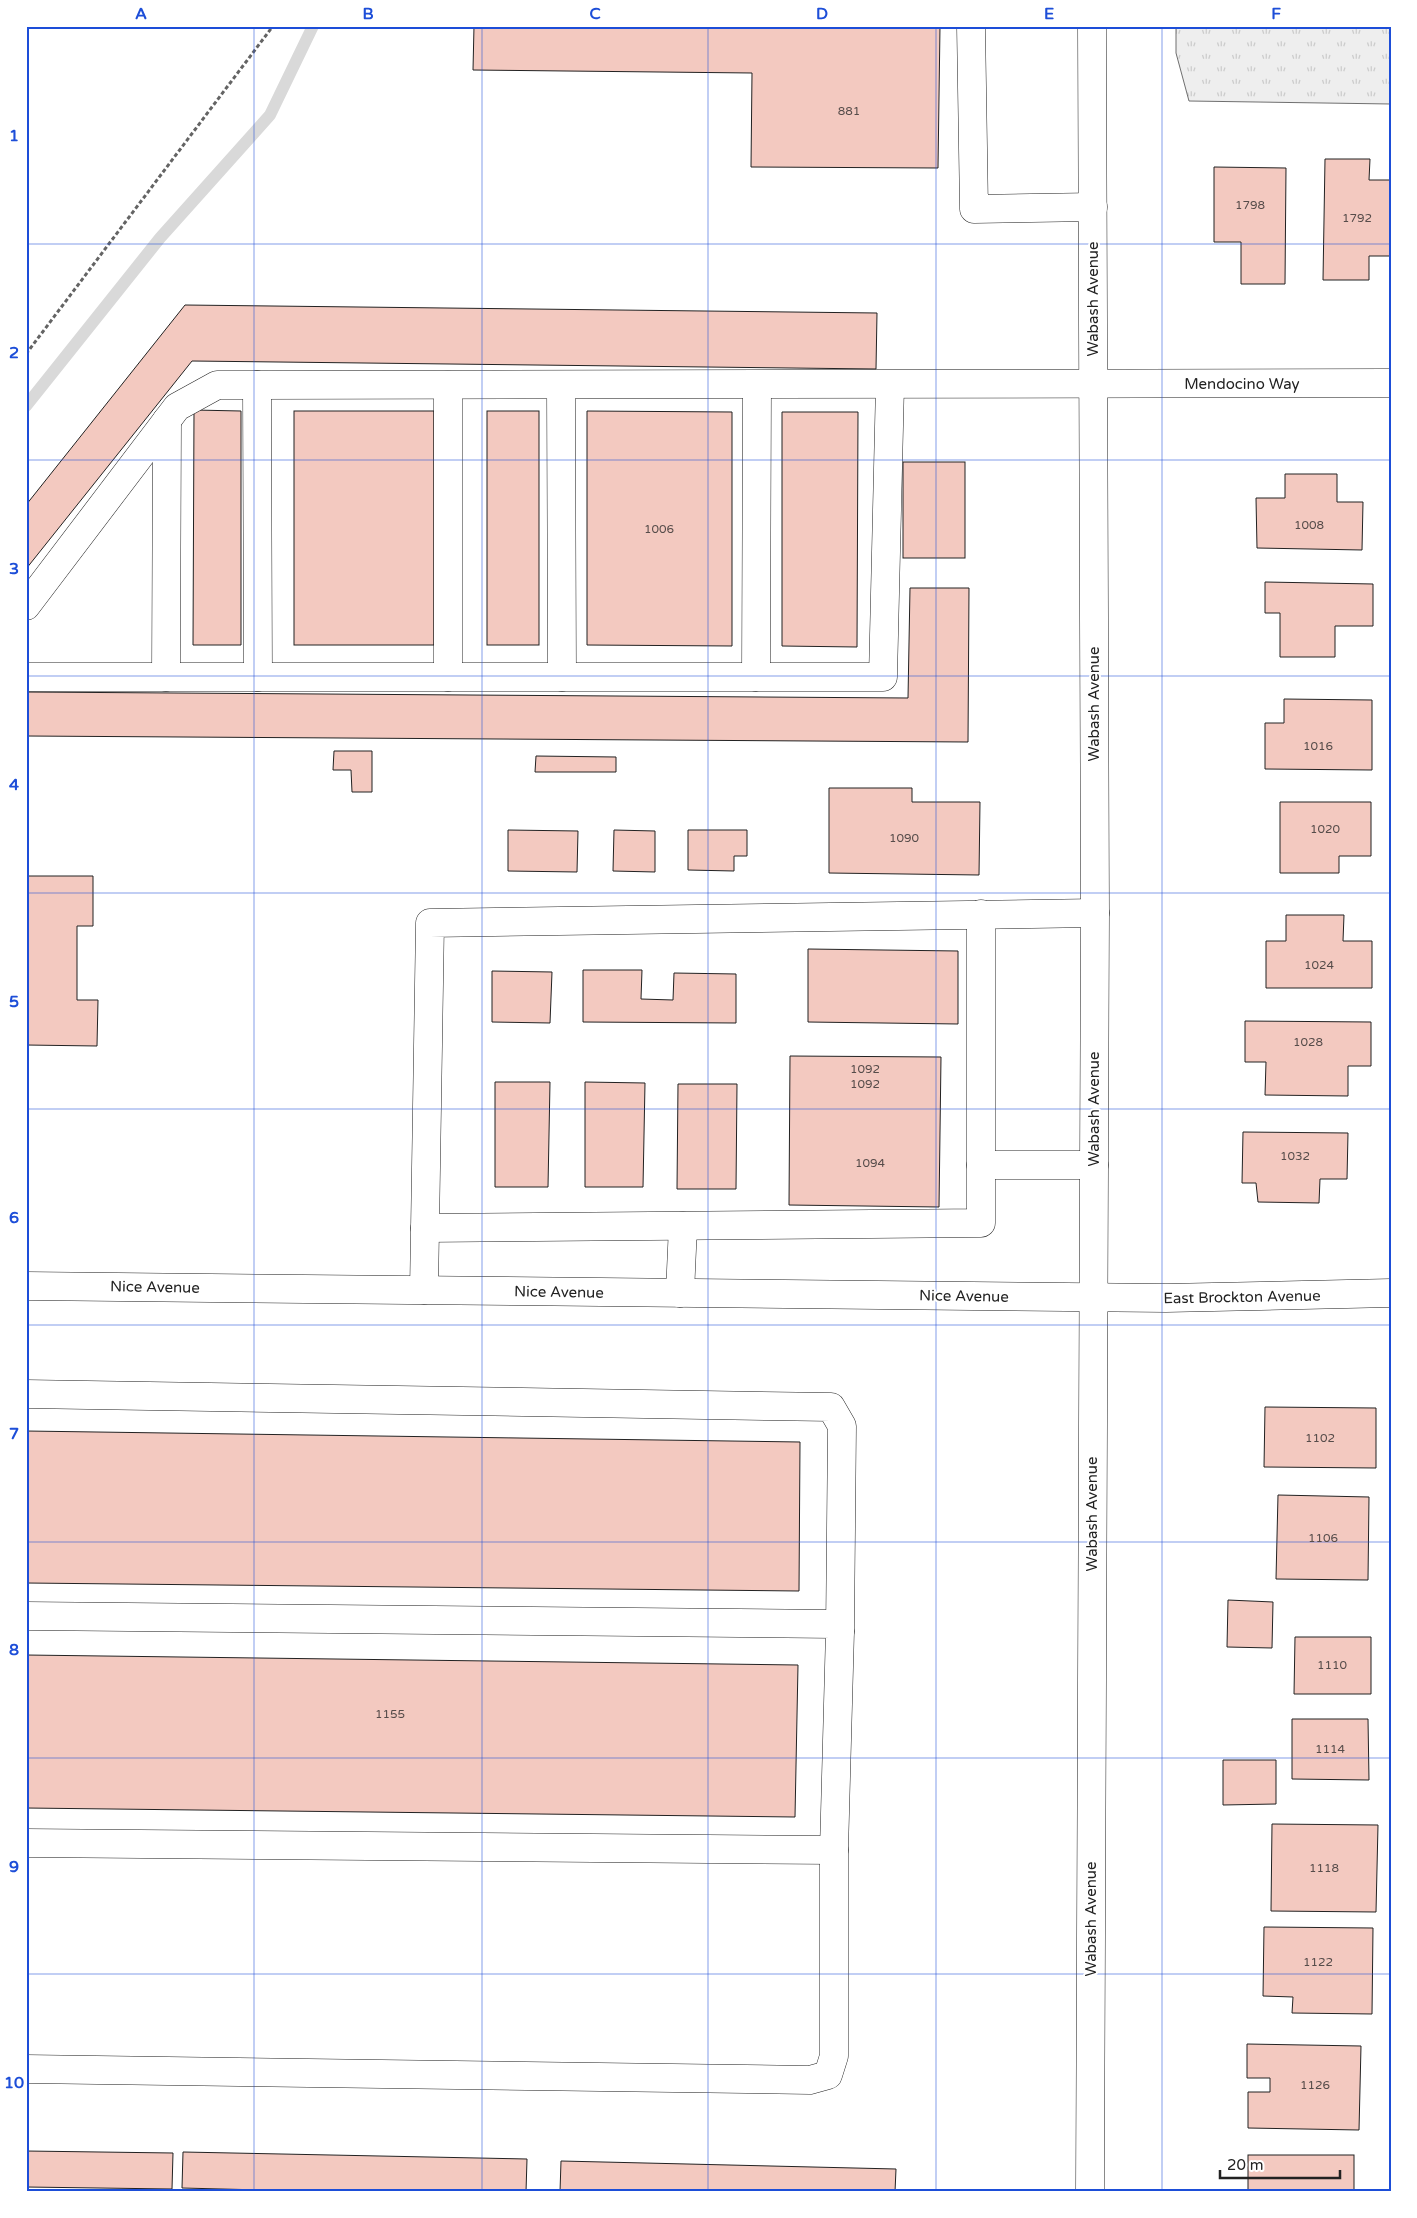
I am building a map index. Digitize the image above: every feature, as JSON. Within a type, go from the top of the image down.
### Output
[{"type":"street","points":[[971,26],[974,209],[1093,207]]},
{"type":"street","name":"Wabash Avenue","points":[[1090,2192],[1096,913],[1092,26]]},
{"type":"street","name":"Mendocino Way","points":[[26,606],[177,407],[217,385],[1391,383]]},
{"type":"street","points":[[256,385],[258,677]]},
{"type":"street","points":[[448,385],[448,677]]},
{"type":"street","points":[[561,385],[562,677]]},
{"type":"street","points":[[756,677],[757,385]]},
{"type":"street","points":[[26,677],[883,677],[890,385]]},
{"type":"street","points":[[166,677],[167,420]]},
{"type":"street","points":[[424,1290],[430,923],[1096,913]]},
{"type":"street","points":[[425,1228],[982,1223],[982,914]]},
{"type":"street","points":[[982,1165],[1094,1165]]},
{"type":"street","points":[[680,1293],[683,1226]]},
{"type":"street","name":"Nice Avenue","points":[[26,1286],[1093,1298]]},
{"type":"street","name":"East Brockton Avenue","points":[[1093,1298],[1391,1294]]},
{"type":"street","points":[[26,1394],[831,1407],[842,1426],[840,1631],[834,1850],[834,2056],[828,2075],[810,2080],[26,2069]]},
{"type":"street","points":[[26,1616],[835,1624],[840,1631]]},
{"type":"street","points":[[26,1843],[834,1850]]},
{"type":"path","points":[[26,354],[273,26]]},
{"type":"green space","points":[[1176,26],[1391,26],[1391,104],[1189,101],[1176,53]]},
{"type":"building","points":[[474,26],[940,26],[938,168],[751,167],[752,73],[473,70]]},
{"type":"building","points":[[1325,159],[1370,159],[1369,180],[1391,180],[1391,256],[1369,256],[1369,280],[1323,280]]},
{"type":"building","points":[[1214,167],[1286,168],[1285,284],[1241,284],[1241,242],[1214,242]]},
{"type":"building","points":[[185,305],[877,313],[876,369],[192,361],[26,569],[26,505]]},
{"type":"building","points":[[194,410],[241,411],[241,645],[193,645]]},
{"type":"building","points":[[294,411],[434,411],[434,645],[294,645]]},
{"type":"building","points":[[487,411],[539,411],[539,645],[487,645]]},
{"type":"building","points":[[587,411],[732,412],[732,646],[587,645]]},
{"type":"building","points":[[782,412],[858,412],[857,647],[782,646]]},
{"type":"building","points":[[903,462],[965,462],[965,558],[903,558]]},
{"type":"building","points":[[1285,474],[1337,474],[1337,502],[1363,502],[1362,550],[1257,548],[1256,498],[1285,498]]},
{"type":"building","points":[[1265,582],[1373,584],[1373,626],[1335,626],[1335,657],[1280,657],[1280,613],[1265,613]]},
{"type":"building","points":[[910,588],[969,588],[968,742],[26,736],[26,692],[908,698]]},
{"type":"building","points":[[1284,699],[1372,700],[1372,770],[1265,769],[1265,723],[1284,723]]},
{"type":"building","points":[[334,751],[372,751],[372,792],[352,792],[351,770],[333,770]]},
{"type":"building","points":[[536,756],[616,757],[616,772],[535,772]]},
{"type":"building","points":[[829,788],[912,788],[912,802],[980,802],[979,875],[829,873]]},
{"type":"building","points":[[1280,802],[1371,802],[1371,856],[1339,856],[1339,873],[1280,873]]},
{"type":"building","points":[[508,830],[578,831],[577,872],[508,871]]},
{"type":"building","points":[[614,830],[655,831],[655,872],[613,871]]},
{"type":"building","points":[[688,830],[747,830],[747,856],[734,856],[734,871],[688,870]]},
{"type":"building","points":[[26,876],[93,876],[93,926],[77,926],[77,1000],[98,1000],[97,1046],[26,1045]]},
{"type":"building","points":[[1286,915],[1344,915],[1343,941],[1372,941],[1372,988],[1266,988],[1266,941],[1286,941]]},
{"type":"building","points":[[808,949],[958,951],[958,1024],[808,1022]]},
{"type":"building","points":[[583,970],[642,970],[641,999],[673,1000],[674,973],[736,974],[736,1023],[583,1022]]},
{"type":"building","points":[[492,971],[552,972],[550,1023],[492,1022]]},
{"type":"building","points":[[1245,1021],[1371,1022],[1371,1066],[1348,1066],[1348,1096],[1265,1095],[1266,1062],[1245,1062]]},
{"type":"building","points":[[790,1056],[941,1057],[939,1207],[789,1205]]},
{"type":"building","points":[[495,1082],[550,1082],[548,1187],[495,1187]]},
{"type":"building","points":[[585,1082],[645,1083],[643,1187],[585,1187]]},
{"type":"building","points":[[678,1084],[737,1084],[736,1189],[677,1189]]},
{"type":"building","points":[[1243,1132],[1348,1133],[1347,1179],[1320,1179],[1319,1203],[1258,1202],[1256,1183],[1242,1183]]},
{"type":"building","points":[[1265,1407],[1376,1408],[1376,1468],[1264,1467]]},
{"type":"building","points":[[26,1431],[800,1442],[799,1591],[26,1583]]},
{"type":"building","points":[[1278,1495],[1369,1497],[1368,1580],[1276,1579]]},
{"type":"building","points":[[1228,1600],[1273,1602],[1272,1648],[1227,1647]]},
{"type":"building","points":[[1295,1637],[1371,1637],[1371,1694],[1294,1694]]},
{"type":"building","points":[[26,1655],[798,1665],[795,1817],[26,1808]]},
{"type":"building","points":[[1292,1719],[1368,1719],[1369,1780],[1292,1779]]},
{"type":"building","points":[[1223,1760],[1276,1760],[1276,1804],[1223,1805]]},
{"type":"building","points":[[1272,1824],[1378,1825],[1376,1912],[1271,1911]]},
{"type":"building","points":[[1264,1927],[1373,1928],[1372,2014],[1292,2013],[1293,1997],[1263,1996]]},
{"type":"building","points":[[1247,2044],[1361,2046],[1359,2130],[1248,2128],[1248,2092],[1270,2092],[1270,2078],[1247,2078]]},
{"type":"building","points":[[26,2151],[173,2153],[172,2189],[26,2187]]},
{"type":"building","points":[[183,2152],[527,2159],[526,2192],[341,2192],[182,2188]]},
{"type":"building","points":[[1248,2155],[1354,2155],[1354,2192],[1248,2192]]},
{"type":"building","points":[[561,2161],[896,2169],[895,2192],[560,2192]]},
{"type":"waterway","points":[[26,406],[160,238],[270,115],[313,26]]}]
